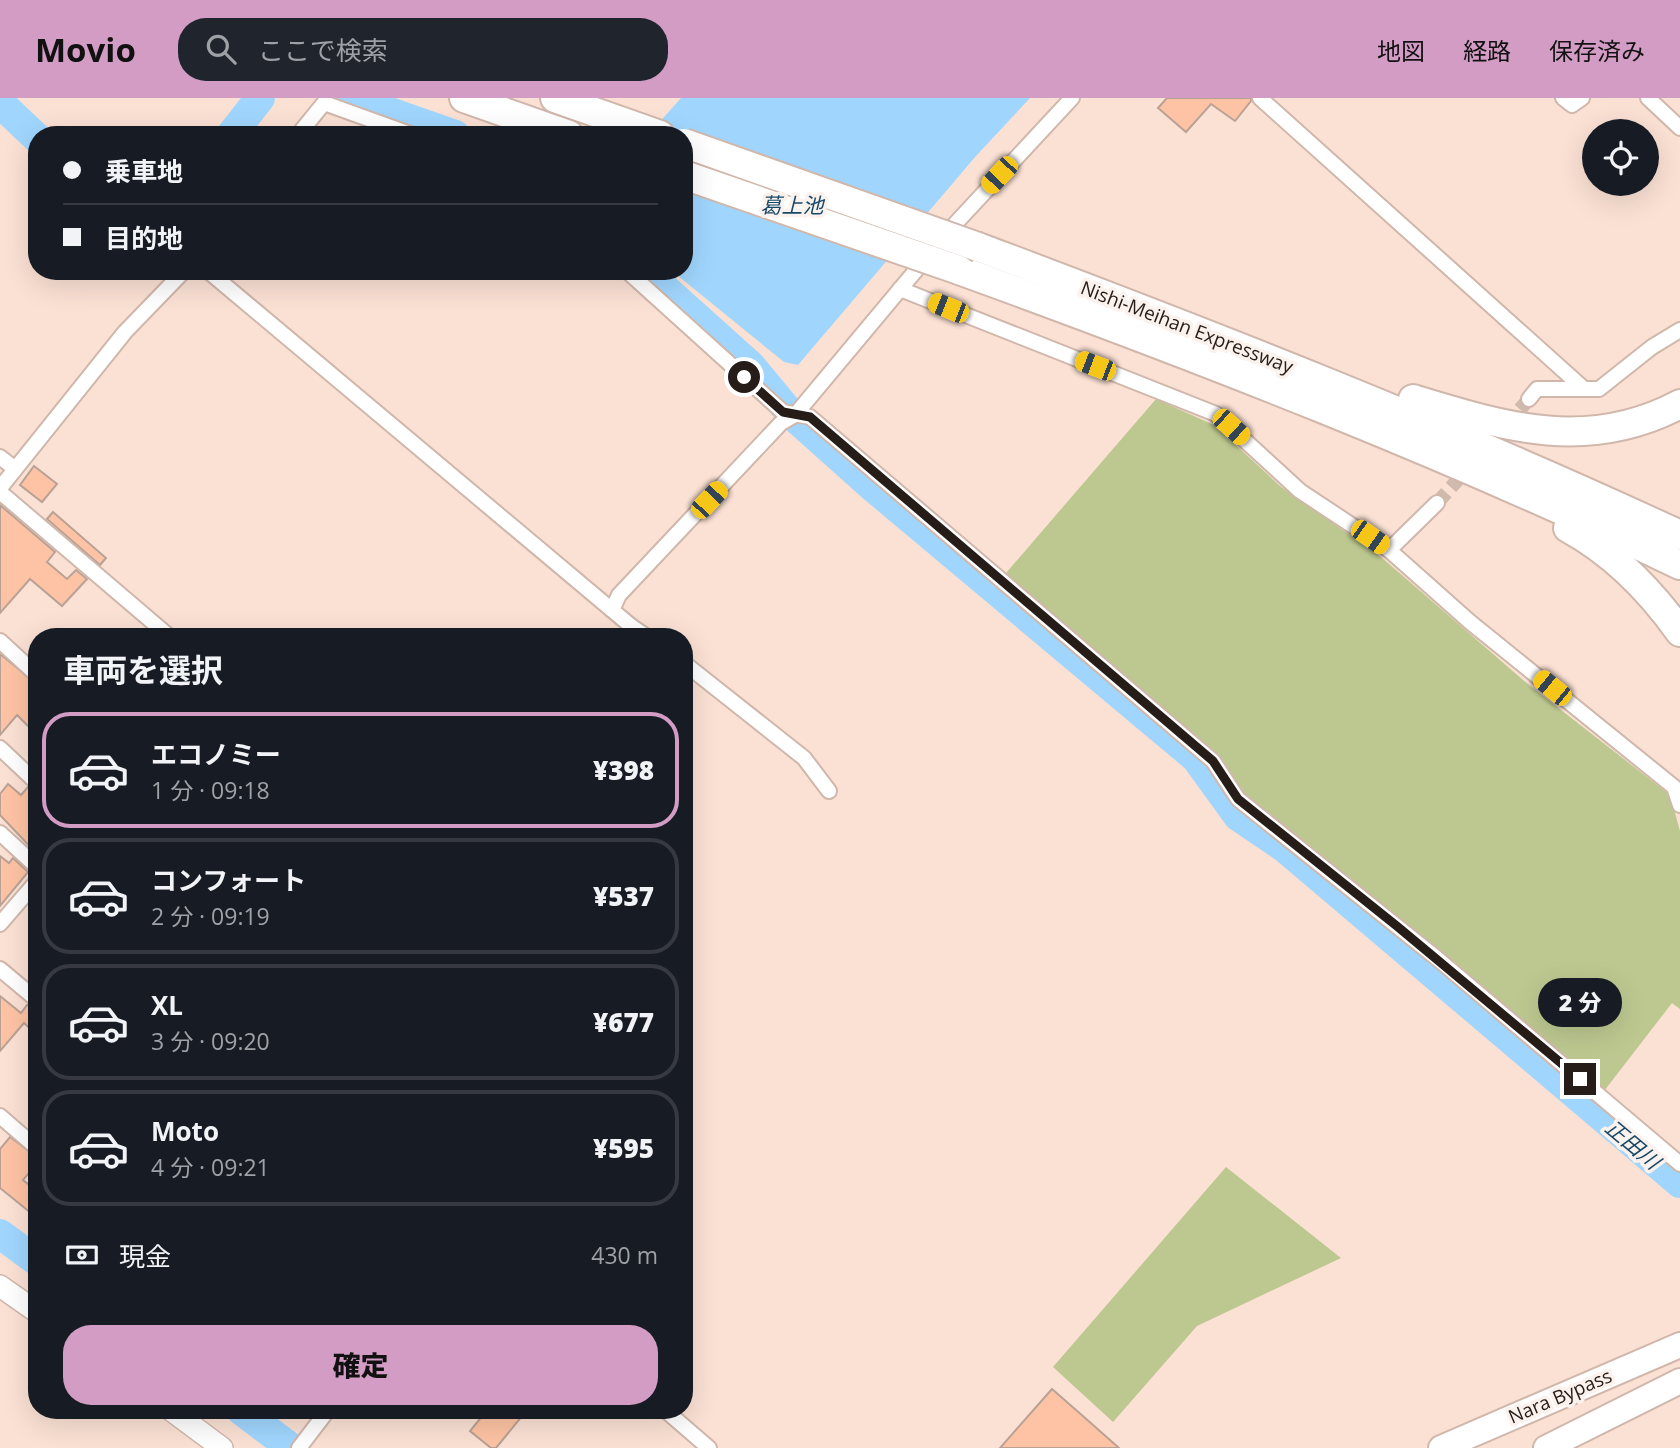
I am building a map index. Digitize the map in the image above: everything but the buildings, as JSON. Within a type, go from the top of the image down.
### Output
[{"type":"highway","points":[[464,98],[543,126]]},
{"type":"highway","points":[[555,98],[634,126]]},
{"type":"highway","name":"Nishi-Meihan Expressway","points":[[693,146],[978,247],[1256,352],[1457,435],[1680,535]]},
{"type":"highway","name":"Nishi-Meihan Expressway","points":[[693,178],[959,270],[1276,387],[1447,458],[1680,565]]},
{"type":"highway","points":[[1256,352],[1478,420],[1522,429],[1573,433],[1600,430],[1646,420],[1680,404]]},
{"type":"highway","points":[[1276,387],[1579,534],[1637,579],[1680,632]]},
{"type":"highway","name":"Nara Bypass","points":[[1441,1448],[1680,1345]]},
{"type":"highway","name":"Nara Bypass","points":[[1546,1448],[1680,1381]]},
{"type":"main road","points":[[0,1286],[28,1306]]},
{"type":"main road","points":[[183,1419],[222,1448]]},
{"type":"street","points":[[612,610],[629,585],[781,423],[795,415],[963,214],[1072,98]]},
{"type":"street","points":[[1260,98],[1583,388]]},
{"type":"street","points":[[1563,98],[1572,105],[1582,98]]},
{"type":"street","points":[[1648,98],[1680,128]]},
{"type":"street","points":[[305,126],[324,103],[388,126]]},
{"type":"street","points":[[160,628],[0,490],[14,468],[125,332],[175,280]]},
{"type":"street","points":[[219,280],[612,610],[626,628]]},
{"type":"street","points":[[636,280],[783,412],[810,417],[996,572],[1213,761],[1238,799],[1429,952],[1680,1164]]},
{"type":"street","points":[[900,289],[1216,414],[1300,491],[1389,550],[1471,622],[1674,787],[1680,805]]},
{"type":"street","points":[[1529,399],[1537,389],[1599,389],[1652,347],[1680,330]]},
{"type":"street","points":[[0,457],[14,468]]},
{"type":"street","points":[[1389,550],[1437,503]]},
{"type":"street","points":[[0,641],[28,667]]},
{"type":"street","points":[[693,670],[804,758],[829,791]]},
{"type":"street","points":[[0,748],[28,774]]},
{"type":"street","points":[[0,834],[28,859]]},
{"type":"street","points":[[0,924],[28,891]]},
{"type":"street","points":[[0,969],[28,992]]},
{"type":"street","points":[[0,1116],[28,1140]]},
{"type":"street","points":[[299,1448],[322,1419]]},
{"type":"street","points":[[675,1419],[709,1448]]},
{"type":"green space","points":[[1156,399],[1214,425],[1280,486],[1381,557],[1529,685],[1670,795],[1680,831],[1680,1009],[1672,1003],[1601,1095],[1245,801],[1192,735],[1006,573]]},
{"type":"green space","points":[[1226,1167],[1341,1258],[1197,1326],[1113,1422],[1053,1367]]},
{"type":"water","name":"葛上池","points":[[681,98],[1030,98],[976,156],[798,365],[784,362],[683,280],[693,280],[693,126],[656,126]]},
{"type":"waterway","name":"正田川","points":[[238,126],[260,98]]},
{"type":"waterway","name":"正田川","points":[[350,98],[429,126]]},
{"type":"waterway","name":"正田川","points":[[0,103],[28,129]]},
{"type":"waterway","name":"正田川","points":[[655,280],[751,366],[790,413],[874,488],[1196,758],[1238,816],[1285,848],[1680,1183]]},
{"type":"waterway","points":[[0,1234],[28,1254]]},
{"type":"waterway","points":[[253,1419],[291,1448]]},
{"type":"tunnel","points":[[1506,425],[1529,399]]},
{"type":"tunnel","points":[[1437,503],[1470,466]]},
{"type":"route","points":[[744,377],[783,412],[810,417],[1006,581],[1213,761],[1238,799],[1460,977],[1580,1079]]}]
